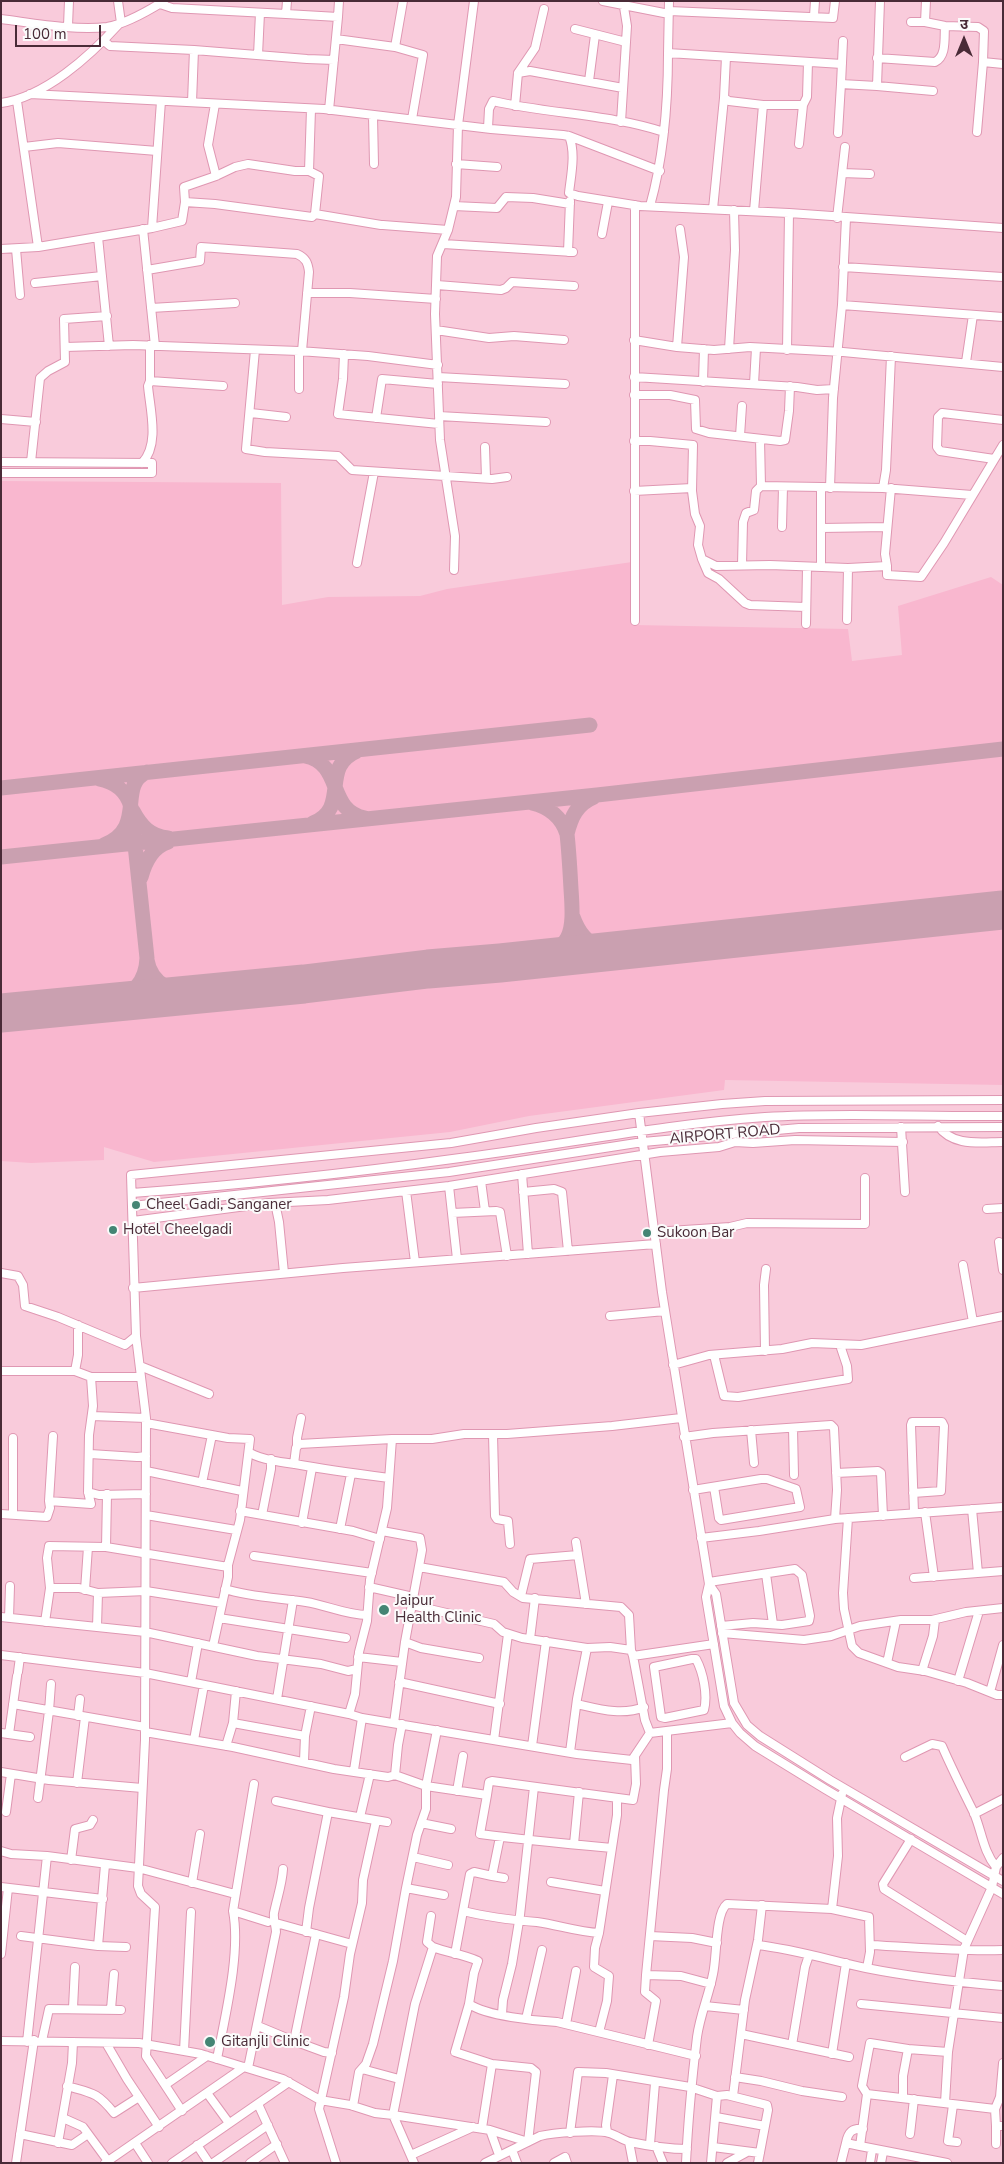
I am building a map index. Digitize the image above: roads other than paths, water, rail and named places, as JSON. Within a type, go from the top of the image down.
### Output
[{"type":"street","points":[[68,26],[69,1]]},
{"type":"street","points":[[1,103],[17,101],[30,94],[74,67],[104,41],[120,23],[118,1]]},
{"type":"street","points":[[286,14],[288,1]]},
{"type":"street","points":[[329,110],[339,1]]},
{"type":"street","points":[[395,47],[403,1]]},
{"type":"street","points":[[454,570],[454,536],[439,420],[436,299],[438,256],[448,230],[454,206],[458,125],[474,1]]},
{"type":"street","points":[[602,1],[624,7],[670,12],[834,18],[834,1]]},
{"type":"street","points":[[650,206],[660,171],[668,93],[669,1]]},
{"type":"street","points":[[814,16],[815,1]]},
{"type":"street","points":[[877,86],[880,1]]},
{"type":"street","points":[[925,22],[926,1]]},
{"type":"street","points":[[1,20],[68,26],[107,27],[120,23],[162,2],[172,8],[338,17]]},
{"type":"street","points":[[621,122],[626,42],[624,7]]},
{"type":"street","points":[[515,106],[518,74],[534,48],[544,9]]},
{"type":"street","points":[[258,55],[260,13]]},
{"type":"street","points":[[911,22],[978,27],[984,31],[984,62],[977,132]]},
{"type":"street","points":[[877,58],[935,62],[943,54],[945,26]]},
{"type":"street","points":[[575,28],[626,42]]},
{"type":"street","points":[[589,81],[595,35]]},
{"type":"street","points":[[336,39],[395,47],[423,55],[412,119]]},
{"type":"street","points":[[104,41],[110,46],[334,60]]},
{"type":"street","points":[[838,133],[843,41]]},
{"type":"street","points":[[192,102],[194,50]]},
{"type":"street","points":[[668,53],[842,64]]},
{"type":"street","points":[[714,209],[726,57]]},
{"type":"street","points":[[799,144],[803,105],[807,97],[808,62]]},
{"type":"street","points":[[984,62],[1003,64]]},
{"type":"street","points":[[518,74],[530,71],[623,88]]},
{"type":"street","points":[[841,84],[933,91]]},
{"type":"street","points":[[30,94],[329,110],[569,136],[660,171]]},
{"type":"street","points":[[724,98],[729,101],[763,105],[803,105]]},
{"type":"street","points":[[17,101],[38,246]]},
{"type":"street","points":[[152,228],[161,101]]},
{"type":"street","points":[[488,128],[489,109],[493,101],[621,122],[664,132]]},
{"type":"street","points":[[215,104],[208,145],[216,176]]},
{"type":"street","points":[[754,211],[763,105]]},
{"type":"street","points":[[309,171],[311,109]]},
{"type":"street","points":[[373,116],[374,164]]},
{"type":"street","points":[[443,244],[571,252],[569,193],[572,166],[569,136]]},
{"type":"street","points":[[24,147],[58,143],[157,151]]},
{"type":"street","points":[[837,218],[845,147]]},
{"type":"street","points":[[1,249],[16,249],[98,237],[182,221],[185,202],[184,187],[235,167],[248,164],[295,171],[309,171],[319,176],[315,214]]},
{"type":"street","points":[[456,164],[497,167]]},
{"type":"street","points":[[842,173],[870,174]]},
{"type":"street","points":[[569,193],[635,206],[789,213],[837,218],[1003,228]]},
{"type":"street","points":[[454,206],[497,208],[506,198],[534,198],[570,204]]},
{"type":"street","points":[[185,202],[215,204],[312,217],[315,214],[382,225],[448,230]]},
{"type":"street","points":[[602,234],[608,202]]},
{"type":"street","points":[[635,206],[635,622]]},
{"type":"street","points":[[729,349],[735,250],[734,210]]},
{"type":"street","points":[[787,350],[789,213]]},
{"type":"street","points":[[821,567],[821,528],[842,305],[846,218]]},
{"type":"street","points":[[142,463],[149,457],[151,451],[152,428],[148,386],[152,346],[151,308],[143,229]]},
{"type":"street","points":[[677,347],[684,257],[680,229]]},
{"type":"street","points":[[98,237],[109,346]]},
{"type":"street","points":[[147,270],[200,260],[201,248],[297,254],[303,257],[308,263],[307,294],[300,351],[299,389]]},
{"type":"street","points":[[16,249],[20,295]]},
{"type":"street","points":[[843,267],[1003,277]]},
{"type":"street","points":[[35,283],[102,276]]},
{"type":"street","points":[[437,285],[501,290],[512,282],[574,286]]},
{"type":"street","points":[[307,294],[350,294],[436,299]]},
{"type":"street","points":[[151,308],[234,303]]},
{"type":"street","points":[[842,305],[1003,317]]},
{"type":"street","points":[[966,362],[973,315]]},
{"type":"street","points":[[31,462],[40,378],[48,371],[65,362],[64,319],[107,316]]},
{"type":"street","points":[[436,330],[489,338],[514,336],[564,340]]},
{"type":"street","points":[[634,340],[704,349],[756,348],[837,352],[966,362],[1003,367]]},
{"type":"street","points":[[65,347],[152,346],[300,351],[438,365]]},
{"type":"street","points":[[754,384],[756,348]]},
{"type":"street","points":[[703,382],[704,349]]},
{"type":"street","points":[[255,350],[251,413],[246,449],[338,456],[352,470],[486,478],[507,477]]},
{"type":"street","points":[[344,354],[338,414],[376,418],[546,422]]},
{"type":"street","points":[[891,356],[886,470],[887,527],[885,554],[887,575],[921,576],[940,549],[1003,445]]},
{"type":"street","points":[[634,377],[790,386],[817,390],[834,389]]},
{"type":"street","points":[[376,418],[382,379],[565,384]]},
{"type":"street","points":[[150,381],[224,386]]},
{"type":"street","points":[[696,429],[760,439],[785,440],[790,386]]},
{"type":"street","points":[[634,395],[670,395],[695,400],[696,429],[692,445],[692,488],[695,514],[700,526],[698,546],[708,573],[720,579],[741,600],[750,605],[806,607]]},
{"type":"street","points":[[740,436],[742,406]]},
{"type":"street","points":[[251,413],[286,417]]},
{"type":"street","points":[[994,459],[940,451],[937,447],[938,417],[942,413],[1003,420]]},
{"type":"street","points":[[1,419],[36,422]]},
{"type":"street","points":[[742,565],[743,522],[746,513],[754,510],[756,491],[761,486],[760,439]]},
{"type":"street","points":[[634,441],[650,440],[692,445]]},
{"type":"street","points":[[485,447],[486,478]]},
{"type":"street","points":[[1,462],[152,463],[152,473],[1,473]]},
{"type":"street","points":[[357,563],[374,472]]},
{"type":"street","points":[[761,486],[887,488],[972,495]]},
{"type":"street","points":[[782,527],[783,487]]},
{"type":"street","points":[[634,491],[692,488]]},
{"type":"street","points":[[821,528],[887,527]]},
{"type":"street","points":[[702,559],[716,566],[848,568],[887,566]]},
{"type":"street","points":[[806,624],[807,567]]},
{"type":"street","points":[[847,620],[848,568]]},
{"type":"street","points":[[182,2111],[146,2056],[155,1907],[141,1894],[138,1886],[145,1730],[146,1421],[136,1336],[133,1288],[131,1175],[451,1143],[639,1112],[765,1101],[1003,1100]]},
{"type":"street","points":[[639,1112],[673,1365],[709,1583],[706,1597],[724,1706],[740,1733],[755,1746],[1003,1894]]},
{"type":"street","name":"AIRPORT ROAD","points":[[132,1193],[195,1188],[460,1158],[641,1132],[768,1117],[1003,1116]]},
{"type":"street","points":[[938,1126],[944,1134],[957,1141],[1003,1142]]},
{"type":"street","points":[[901,1127],[905,1192]]},
{"type":"street","name":"AIRPORT ROAD","points":[[132,1206],[449,1172],[643,1142],[799,1128],[1003,1127]]},
{"type":"street","points":[[133,1221],[275,1203],[328,1200],[449,1186],[644,1155],[719,1147],[735,1142],[753,1143],[794,1140],[902,1142]]},
{"type":"street","points":[[522,1174],[528,1254]]},
{"type":"street","points":[[654,1232],[730,1227],[747,1223],[865,1224],[866,1178]]},
{"type":"street","points":[[481,1181],[485,1211]]},
{"type":"street","points":[[449,1186],[457,1259]]},
{"type":"street","points":[[523,1192],[554,1189],[562,1192],[568,1251]]},
{"type":"street","points":[[406,1191],[415,1262]]},
{"type":"street","points":[[275,1203],[279,1222],[284,1273]]},
{"type":"street","points":[[987,1209],[1003,1208]]},
{"type":"street","points":[[452,1213],[496,1210],[500,1212],[506,1256]]},
{"type":"street","points":[[999,1242],[1003,1270]]},
{"type":"street","points":[[133,1288],[284,1273],[656,1244]]},
{"type":"street","points":[[963,1265],[974,1322]]},
{"type":"street","points":[[766,1269],[764,1285],[766,1350]]},
{"type":"street","points":[[1,1273],[18,1276],[23,1285],[25,1306],[78,1325],[125,1345],[136,1336]]},
{"type":"street","points":[[610,1316],[665,1311]]},
{"type":"street","points":[[673,1365],[714,1355],[812,1343],[861,1345],[1003,1316]]},
{"type":"street","points":[[76,1371],[78,1325]]},
{"type":"street","points":[[714,1355],[724,1396],[738,1397],[848,1379],[847,1366],[840,1345]]},
{"type":"street","points":[[140,1366],[209,1394]]},
{"type":"street","points":[[1,1371],[76,1371],[91,1377],[141,1377]]},
{"type":"street","points":[[49,1500],[91,1504],[88,1492],[89,1435],[93,1406],[91,1377]]},
{"type":"street","points":[[92,1416],[146,1421],[212,1435],[250,1439],[250,1453],[242,1491],[240,1520],[236,1530],[220,1618],[212,1646]]},
{"type":"street","points":[[294,1464],[297,1446],[296,1438],[301,1418]]},
{"type":"street","points":[[297,1446],[392,1439],[432,1439],[464,1434],[493,1434],[612,1426],[681,1418]]},
{"type":"street","points":[[913,1493],[941,1491],[944,1426],[942,1422],[912,1422],[913,1493],[914,1513]]},
{"type":"street","points":[[684,1437],[751,1430],[833,1426],[836,1473],[835,1519]]},
{"type":"street","points":[[793,1428],[794,1475]]},
{"type":"street","points":[[751,1430],[754,1463]]},
{"type":"street","points":[[493,1434],[495,1516],[498,1519],[508,1521],[510,1544]]},
{"type":"street","points":[[202,1483],[212,1435]]},
{"type":"street","points":[[1,1514],[47,1517],[50,1508],[53,1436]]},
{"type":"street","points":[[13,1438],[13,1514]]},
{"type":"street","points":[[349,1714],[355,1694],[358,1657],[367,1615],[369,1587],[387,1508],[392,1439]]},
{"type":"street","points":[[250,1453],[258,1457],[312,1468],[389,1478]]},
{"type":"street","points":[[90,1454],[146,1456]]},
{"type":"street","points":[[262,1515],[272,1469],[271,1459]]},
{"type":"street","points":[[302,1523],[312,1468]]},
{"type":"street","points":[[146,1471],[242,1491]]},
{"type":"street","points":[[836,1473],[878,1471],[881,1473],[883,1516]]},
{"type":"street","points":[[340,1529],[351,1474]]},
{"type":"street","points":[[693,1490],[714,1486],[767,1479],[796,1489],[800,1507],[721,1520],[719,1518],[714,1486]]},
{"type":"street","points":[[88,1492],[146,1494]]},
{"type":"street","points":[[106,1548],[107,1494]]},
{"type":"street","points":[[701,1538],[759,1532],[835,1519],[1003,1507]]},
{"type":"street","points":[[972,1509],[978,1573]]},
{"type":"street","points":[[240,1512],[381,1535],[420,1538],[422,1550],[405,1642],[394,1722]]},
{"type":"street","points":[[925,1512],[934,1577]]},
{"type":"street","points":[[146,1515],[236,1530]]},
{"type":"street","points":[[848,1518],[843,1593],[844,1609],[852,1646],[859,1653],[898,1667],[922,1670],[997,1696],[1003,1695]]},
{"type":"street","points":[[576,1542],[586,1604]]},
{"type":"street","points":[[45,1622],[50,1588],[47,1558],[49,1546],[106,1548],[228,1567]]},
{"type":"street","points":[[85,1590],[88,1547]]},
{"type":"street","points":[[521,1596],[530,1559],[578,1555]]},
{"type":"street","points":[[254,1556],[372,1573]]},
{"type":"street","points":[[1,1655],[145,1673],[362,1718],[570,1752],[632,1760],[650,1733],[632,1653],[629,1615],[621,1608],[521,1596],[504,1582],[419,1567]]},
{"type":"street","points":[[709,1583],[795,1570],[800,1572],[810,1616],[809,1621],[773,1624],[753,1623],[722,1629]]},
{"type":"street","points":[[914,1578],[1003,1571]]},
{"type":"street","points":[[766,1574],[773,1624]]},
{"type":"street","points":[[709,1583],[716,1594],[734,1703],[747,1725],[760,1736],[845,1788],[1003,1881]]},
{"type":"street","points":[[10,1586],[5,1618],[145,1632],[257,1656],[322,1664],[348,1671],[357,1669]]},
{"type":"street","points":[[369,1587],[494,1624],[503,1632],[530,1639],[632,1653],[714,1644]]},
{"type":"street","points":[[50,1588],[85,1590],[98,1593],[146,1591],[222,1603]]},
{"type":"street","points":[[225,1589],[237,1593],[293,1600],[349,1613],[367,1615]]},
{"type":"street","points":[[97,1627],[98,1593]]},
{"type":"street","points":[[530,1639],[535,1598]]},
{"type":"street","points":[[277,1699],[293,1600]]},
{"type":"street","points":[[722,1629],[804,1640],[831,1636],[850,1630],[896,1621],[935,1620],[1003,1608]]},
{"type":"street","points":[[958,1681],[979,1611]]},
{"type":"street","points":[[220,1618],[346,1638]]},
{"type":"street","points":[[922,1670],[933,1636],[935,1620]]},
{"type":"street","points":[[887,1663],[896,1621]]},
{"type":"street","points":[[494,1740],[508,1634]]},
{"type":"street","points":[[532,1746],[546,1641]]},
{"type":"street","points":[[405,1642],[421,1648],[479,1658]]},
{"type":"street","points":[[191,1682],[198,1643]]},
{"type":"street","points":[[990,1692],[1003,1645]]},
{"type":"street","points":[[570,1752],[576,1704],[588,1648]]},
{"type":"street","points":[[20,1657],[13,1704],[5,1734],[30,1737]]},
{"type":"street","points":[[358,1657],[402,1662]]},
{"type":"street","points":[[692,1658],[696,1659],[703,1681],[704,1710],[665,1718],[661,1716],[656,1688],[655,1665],[692,1658]]},
{"type":"street","points":[[703,1681],[720,1679]]},
{"type":"street","points":[[399,1682],[500,1704]]},
{"type":"street","points":[[38,1798],[51,1684]]},
{"type":"street","points":[[194,1740],[204,1685]]},
{"type":"street","points":[[641,1692],[656,1688]]},
{"type":"street","points":[[226,1746],[233,1723],[236,1691]]},
{"type":"street","points":[[77,1783],[82,1717],[80,1699]]},
{"type":"street","points":[[13,1704],[304,1761],[334,1769],[354,1770],[388,1777],[395,1775],[426,1786],[487,1795]]},
{"type":"street","points":[[576,1704],[630,1712],[644,1707]]},
{"type":"street","points":[[304,1761],[305,1736],[311,1706]]},
{"type":"street","points":[[354,1770],[362,1718]]},
{"type":"street","points":[[650,1733],[732,1722]]},
{"type":"street","points":[[233,1723],[305,1736]]},
{"type":"street","points":[[395,1775],[402,1724]]},
{"type":"street","points":[[353,2106],[359,2072],[366,2064],[373,2044],[394,1953],[406,1888],[426,1809],[426,1786],[437,1730]]},
{"type":"street","points":[[648,2045],[656,2001],[645,1992],[646,1975],[667,1769],[667,1731]]},
{"type":"street","points":[[905,1757],[932,1744],[942,1746],[974,1814],[984,1840],[985,1852],[996,1866]]},
{"type":"street","points":[[457,1791],[463,1756]]},
{"type":"street","points":[[612,1848],[480,1834],[490,1781],[633,1800],[636,1784],[635,1756]]},
{"type":"street","points":[[1,1772],[40,1779],[142,1788]]},
{"type":"street","points":[[6,1812],[11,1774]]},
{"type":"street","points":[[360,1817],[370,1774]]},
{"type":"street","points":[[217,2059],[233,1962],[235,1894],[254,1784]]},
{"type":"street","points":[[502,2014],[503,2000],[512,1964],[519,1921],[534,1787]]},
{"type":"street","points":[[832,1909],[838,1856],[837,1818],[840,1798],[845,1788]]},
{"type":"street","points":[[574,1844],[579,1792]]},
{"type":"street","points":[[599,2032],[607,2001],[609,1976],[594,1967],[595,1948],[617,1815],[617,1798]]},
{"type":"street","points":[[974,1814],[1003,1799]]},
{"type":"street","points":[[276,1801],[387,1822]]},
{"type":"street","points":[[306,1932],[328,1812]]},
{"type":"street","points":[[71,1860],[75,1829],[90,1825],[93,1820]]},
{"type":"street","points":[[336,2163],[319,2114],[320,2100],[344,1997],[352,1944],[362,1904],[363,1880],[376,1821]]},
{"type":"street","points":[[421,1823],[451,1830]]},
{"type":"street","points":[[192,1883],[200,1834]]},
{"type":"street","points":[[492,1876],[500,1837]]},
{"type":"street","points":[[911,1839],[883,1884],[884,1889],[965,1945],[980,1952],[1003,1950]]},
{"type":"street","points":[[1,1851],[11,1854],[46,1856],[138,1868],[235,1894]]},
{"type":"street","points":[[16,2163],[34,2041],[38,1938],[46,1856]]},
{"type":"street","points":[[413,1857],[448,1865]]},
{"type":"street","points":[[957,2142],[948,2141],[948,2052],[959,1982],[965,1945],[992,1887],[996,1866],[1003,1858]]},
{"type":"street","points":[[98,1946],[106,1865]]},
{"type":"street","points":[[63,2118],[83,2127],[107,2162],[246,2068],[258,2026],[276,1932],[276,1923],[273,1915],[280,1890],[283,1869]]},
{"type":"street","points":[[455,1954],[470,1874],[474,1872],[504,1878]]},
{"type":"street","points":[[551,1882],[605,1891]]},
{"type":"street","points":[[1,1954],[5,1888],[103,1898]]},
{"type":"street","points":[[406,1888],[444,1895]]},
{"type":"street","points":[[686,2163],[690,2087],[696,2056],[697,2037],[711,1984],[724,1906],[727,1904],[832,1909],[869,1917],[870,1945],[866,1968]]},
{"type":"street","points":[[733,2096],[744,2010],[757,1945],[762,1905]]},
{"type":"street","points":[[233,1911],[268,1922]]},
{"type":"street","points":[[184,2051],[191,1912]]},
{"type":"street","points":[[463,1912],[537,1922],[582,1932],[599,1933]]},
{"type":"street","points":[[431,1916],[427,1942],[433,1947],[455,1954],[470,1956],[478,1960],[469,2004],[455,2052],[492,2064],[531,2068],[536,2072],[528,2142]]},
{"type":"street","points":[[276,1923],[352,1944]]},
{"type":"street","points":[[294,2041],[316,1934]]},
{"type":"street","points":[[21,1936],[98,1946],[126,1946]]},
{"type":"street","points":[[650,1936],[692,1938],[717,1943]]},
{"type":"street","points":[[757,1945],[790,1949],[866,1968],[959,1982],[1003,1986]]},
{"type":"street","points":[[870,1945],[906,1948],[965,1945]]},
{"type":"street","points":[[414,2163],[393,2115],[415,2004],[433,1947]]},
{"type":"street","points":[[526,2019],[542,1950]]},
{"type":"street","points":[[792,2045],[805,1967],[810,1955]]},
{"type":"street","points":[[832,2054],[846,1963]]},
{"type":"street","points":[[73,2008],[75,1967]]},
{"type":"street","points":[[566,2024],[576,1971]]},
{"type":"street","points":[[111,2009],[114,1974]]},
{"type":"street","points":[[646,1975],[681,1976],[711,1984]]},
{"type":"street","points":[[469,2004],[478,2010],[566,2024],[696,2056]]},
{"type":"street","points":[[861,2004],[1003,2018]]},
{"type":"street","points":[[705,2006],[744,2010]]},
{"type":"street","points":[[34,2041],[49,2008],[121,2010]]},
{"type":"street","points":[[258,2026],[324,2052],[332,2053]]},
{"type":"street","points":[[741,2034],[849,2057]]},
{"type":"street","points":[[1,2041],[148,2045],[184,2051],[207,2056],[289,2082],[320,2100],[353,2106],[375,2113],[482,2128],[528,2142]]},
{"type":"street","points":[[58,2142],[72,2063],[73,2042]]},
{"type":"street","points":[[106,2043],[159,2127]]},
{"type":"street","points":[[860,2146],[867,2094],[862,2086],[870,2043],[908,2049],[948,2052]]},
{"type":"street","points":[[903,2098],[903,2076],[908,2049]]},
{"type":"street","points":[[165,2085],[207,2056]]},
{"type":"street","points":[[996,2144],[1000,2126],[995,2109],[1000,2096],[1003,2063]]},
{"type":"street","points":[[492,2064],[482,2128],[499,2155]]},
{"type":"street","points":[[362,2069],[399,2079]]},
{"type":"street","points":[[570,2133],[578,2072],[613,2075],[690,2087],[717,2096],[733,2096],[767,2105],[768,2110],[758,2163]]},
{"type":"street","points":[[607,2132],[606,2125],[613,2075]]},
{"type":"street","points":[[735,2077],[802,2091],[842,2096]]},
{"type":"street","points":[[172,2163],[182,2160],[197,2145],[289,2082]]},
{"type":"street","points":[[655,2082],[653,2145],[663,2163]]},
{"type":"street","points":[[67,2086],[94,2093],[103,2099],[114,2113],[139,2097]]},
{"type":"street","points":[[207,2093],[228,2123]]},
{"type":"street","points":[[867,2094],[995,2109]]},
{"type":"street","points":[[711,2163],[717,2096]]},
{"type":"street","points":[[910,2134],[914,2099]]},
{"type":"street","points":[[258,2104],[285,2163]]},
{"type":"street","points":[[716,2117],[764,2126]]},
{"type":"street","points":[[213,2163],[268,2125]]},
{"type":"street","points":[[411,2155],[482,2128]]},
{"type":"street","points":[[841,2163],[848,2133],[852,2130],[863,2129]]},
{"type":"street","points":[[487,2162],[550,2133],[607,2132],[629,2142],[653,2145],[666,2149],[687,2149]]},
{"type":"street","points":[[20,2134],[72,2145],[88,2134]]},
{"type":"street","points":[[629,2142],[632,2163]]},
{"type":"street","points":[[135,2143],[148,2163]]},
{"type":"street","points":[[846,2143],[883,2152],[905,2160],[947,2163]]},
{"type":"street","points":[[250,2163],[277,2144]]},
{"type":"street","points":[[197,2145],[209,2163]]},
{"type":"street","points":[[713,2147],[760,2153]]},
{"type":"street","points":[[512,2150],[517,2163]]},
{"type":"street","points":[[870,2163],[872,2150]]},
{"type":"street","points":[[727,2163],[747,2152]]},
{"type":"street","points":[[881,2163],[883,2152]]},
{"type":"street","points":[[554,2163],[565,2157],[567,2163]]},
{"type":"place","name":"Cheel Gadi, Sanganer","points":[[136,1205]]},
{"type":"place","name":"Hotel Cheelgadi","points":[[113,1230]]},
{"type":"place","name":"Sukoon Bar","points":[[647,1233]]},
{"type":"place","name":"Jaipur Health Clinic","points":[[384,1610]]},
{"type":"place","name":"Gitanjli Clinic","points":[[210,2042]]}]
